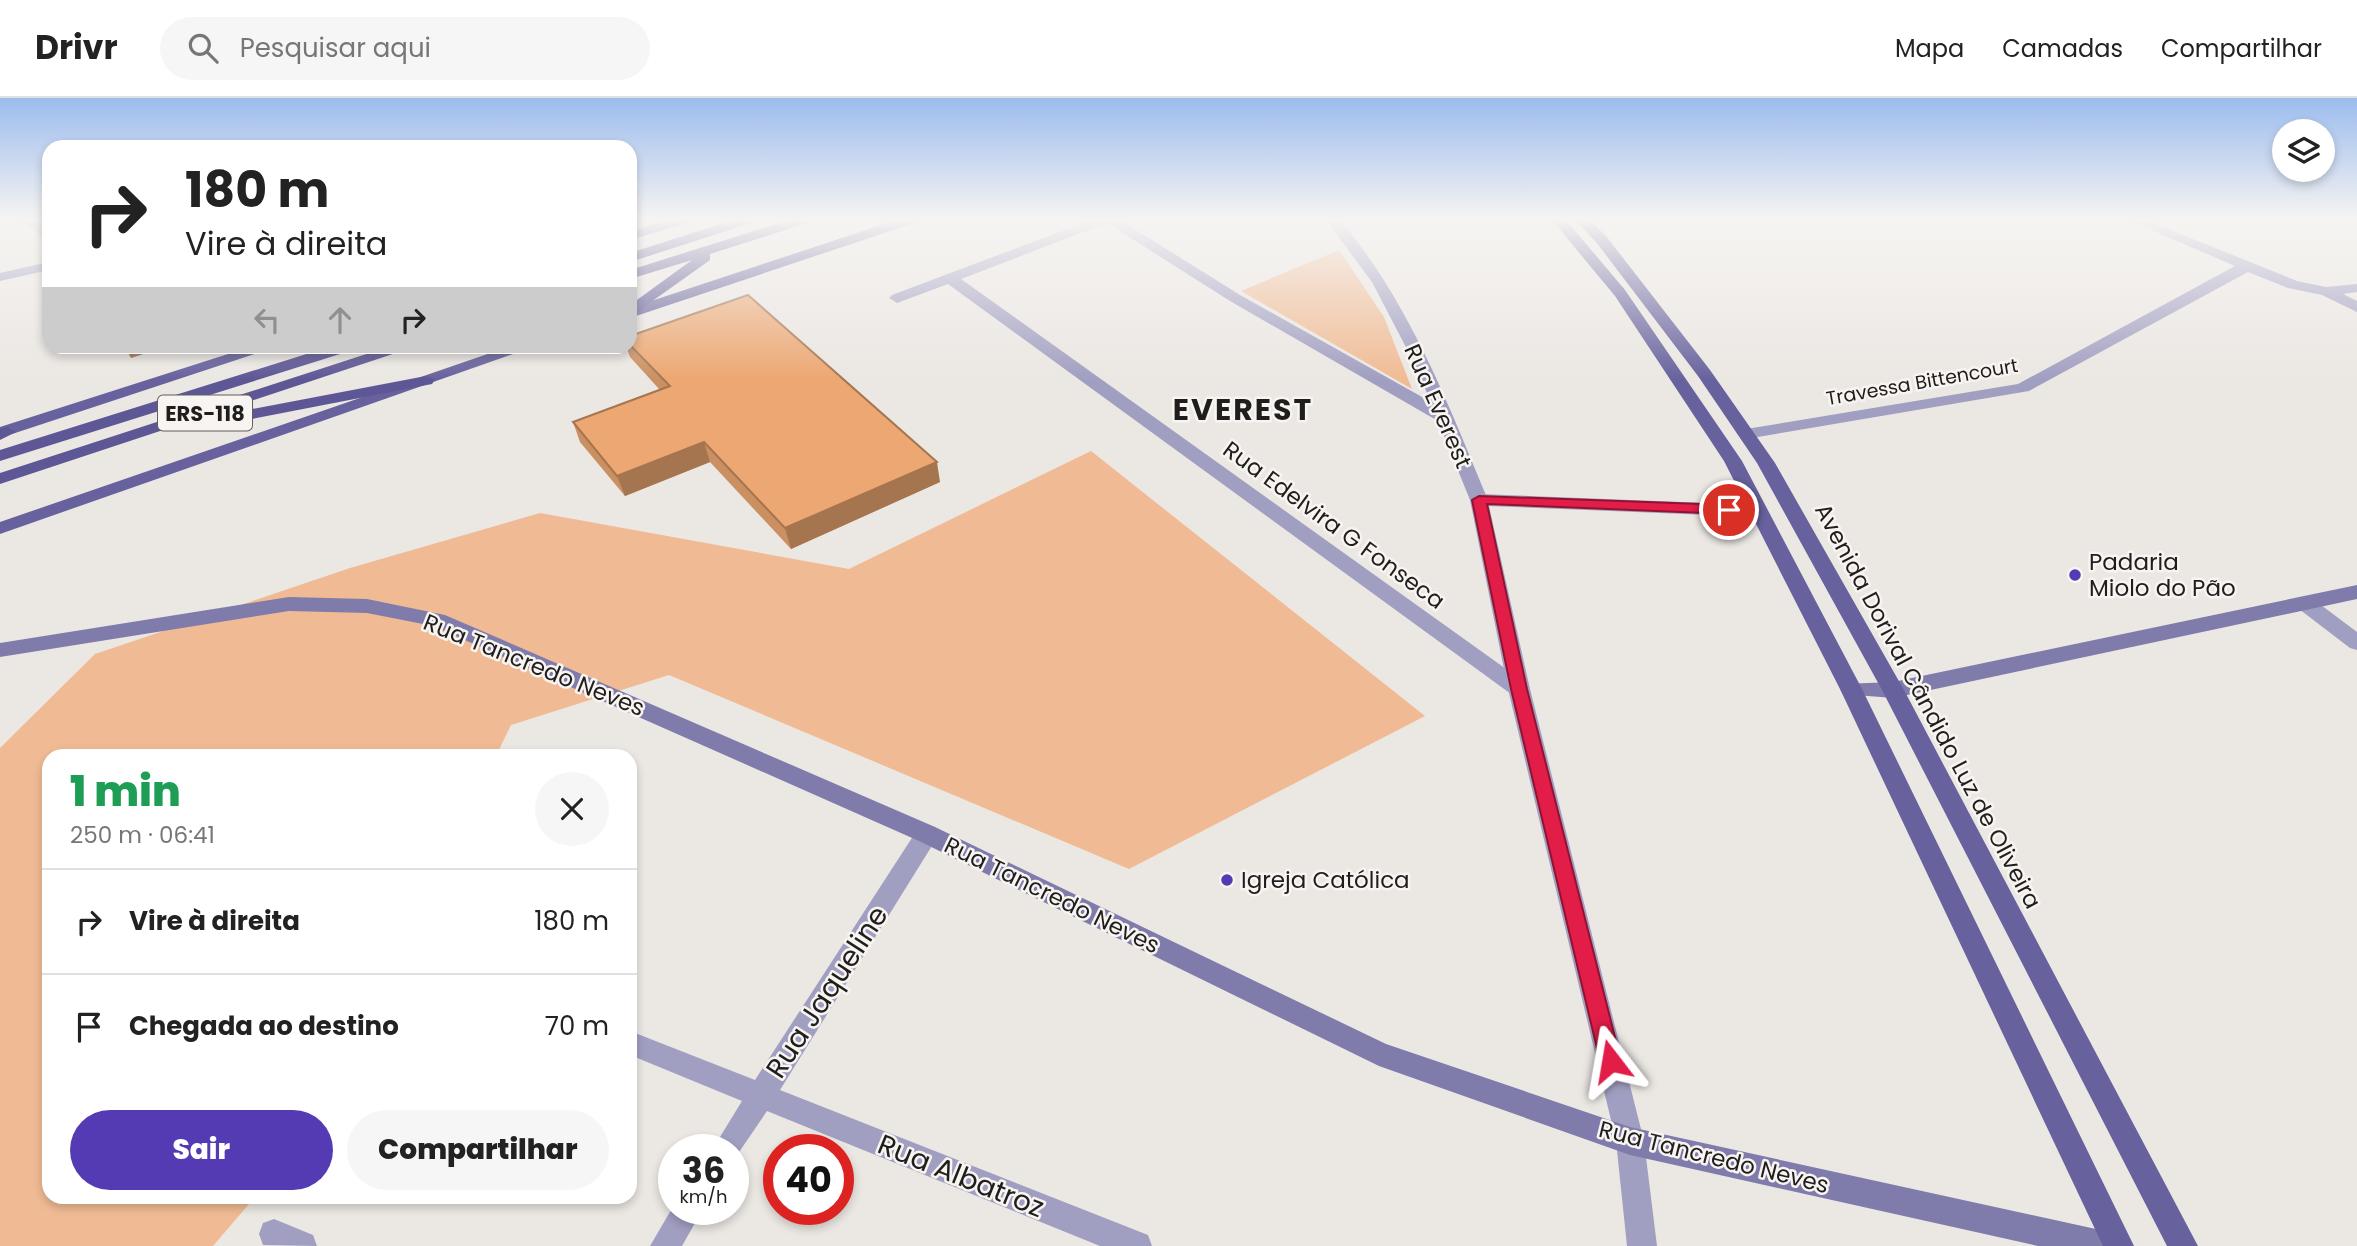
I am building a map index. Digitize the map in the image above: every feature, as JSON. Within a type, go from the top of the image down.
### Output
[{"type":"highway","points":[[637,307],[682,274]]},
{"type":"highway","name":"ERS-118","points":[[0,456],[325,354]]},
{"type":"highway","name":"ERS-118","points":[[0,480],[384,354]]},
{"type":"highway","points":[[59,460],[258,412],[426,382]]},
{"type":"main road","points":[[637,310],[747,274]]},
{"type":"main road","points":[[1603,274],[1676,374],[1733,461],[1852,689],[2119,1246]]},
{"type":"main road","name":"Avenida Dorival Cândido Luz de Oliveira","points":[[1628,274],[1704,373],[1766,463],[1893,690],[2183,1246]]},
{"type":"main road","points":[[2,434],[247,354]]},
{"type":"main road","points":[[0,528],[505,354]]},
{"type":"main road","points":[[1852,689],[1893,690],[2357,592]]},
{"type":"main road","name":"Rua Tancredo Neves","points":[[0,650],[289,604],[367,606],[438,620],[928,834],[1379,1054],[1630,1141],[2105,1246]]},
{"type":"street","points":[[0,278],[18,274]]},
{"type":"street","points":[[897,298],[962,274]]},
{"type":"street","points":[[1196,274],[1444,417]]},
{"type":"street","name":"Rua Everest","points":[[1374,274],[1404,328],[1479,500],[1519,689],[1630,1141],[1642,1246]]},
{"type":"street","name":"Travessa Bittencourt","points":[[1746,434],[2023,388],[2233,274]]},
{"type":"street","points":[[2263,274],[2293,285],[2326,291],[2357,288]]},
{"type":"street","name":"Rua Edelvira G Fonseca","points":[[950,278],[1519,689]]},
{"type":"street","points":[[2326,291],[2357,307]]},
{"type":"street","points":[[1479,500],[1757,511]]},
{"type":"street","points":[[2306,604],[2357,643]]},
{"type":"street","name":"Rua Jaqueline","points":[[736,1134],[928,834]]},
{"type":"street","name":"Rua Albatroz","points":[[637,1046],[1137,1246]]},
{"type":"street","points":[[665,1246],[678,1225]]},
{"type":"street","points":[[274,1234],[302,1246]]},
{"type":"shaded area","points":[[1283,274],[1355,274],[1384,317],[1412,389],[1241,291]]},
{"type":"shaded area","points":[[1091,451],[1425,716],[1129,869],[669,675],[511,725],[499,749],[42,749],[42,1204],[249,1204],[213,1246],[0,1246],[0,748],[95,654],[350,568],[540,513],[849,569]]},
{"type":"building","points":[[748,295],[937,462],[785,528],[704,442],[617,476],[573,422],[670,386],[637,352],[637,334]]},
{"type":"place","name":"Padaria Miolo do Pão","points":[[2075,575]]},
{"type":"place","name":"Igreja Católica","points":[[1227,880]]},
{"type":"district","name":"EVEREST","points":[[1243,409]]},
{"type":"route","points":[[1611,1061],[1519,689],[1479,500],[1729,510]]}]
